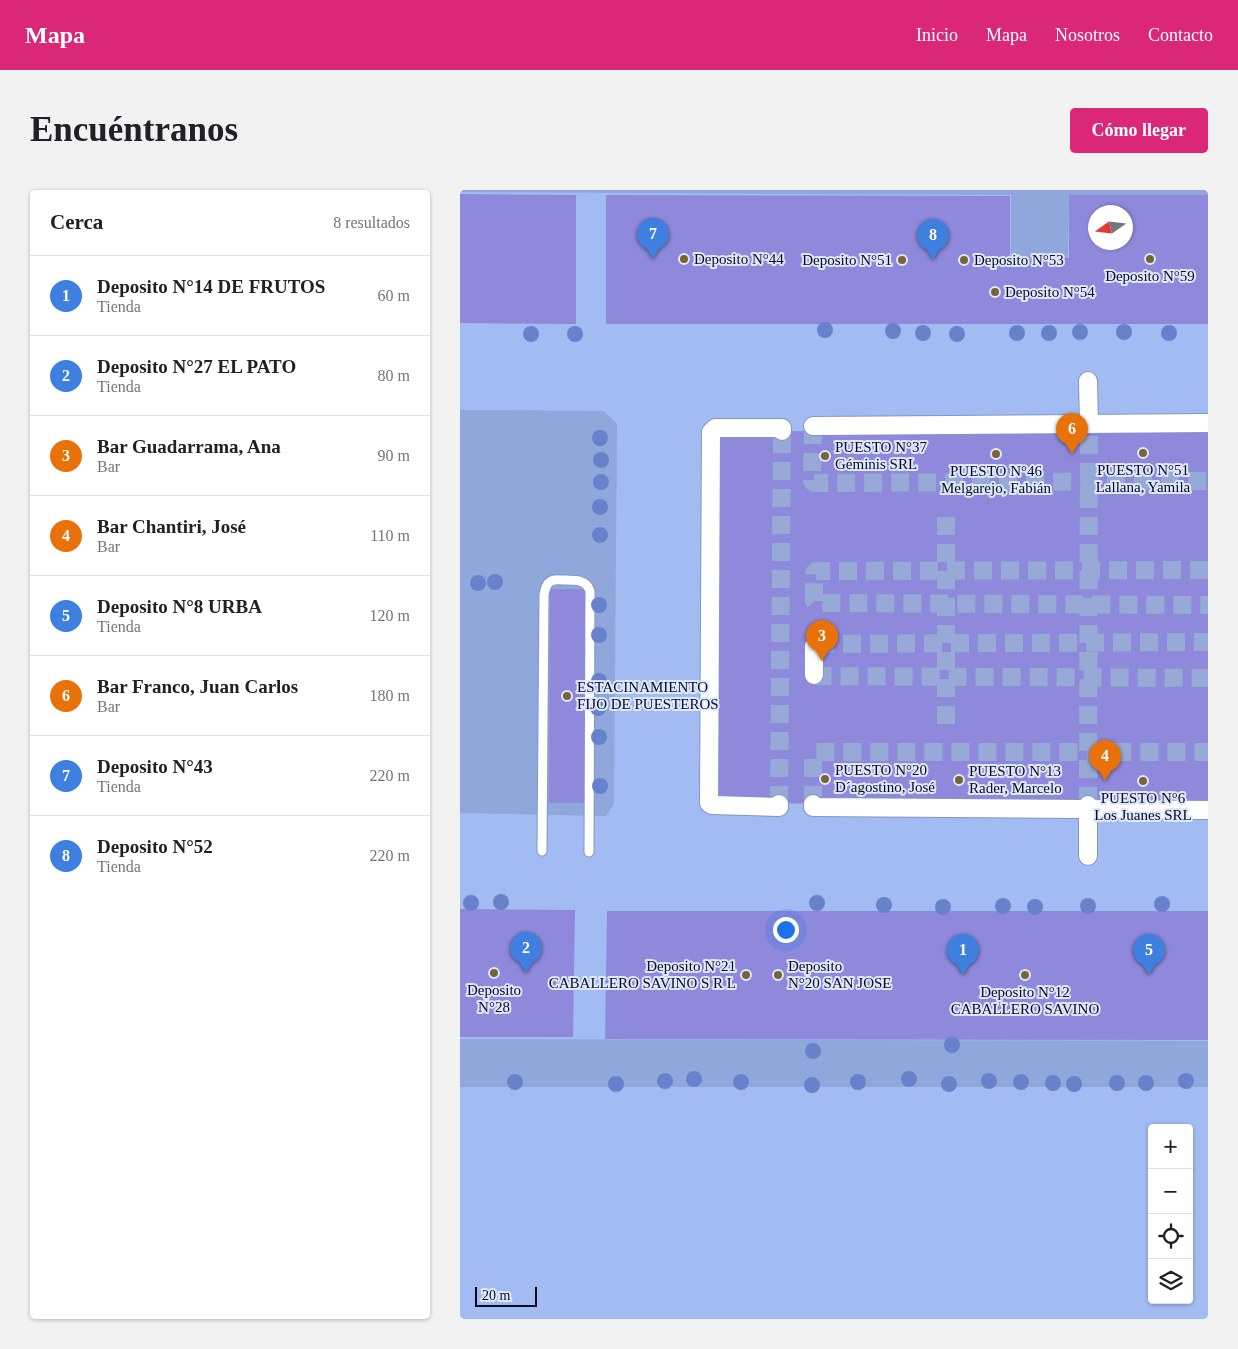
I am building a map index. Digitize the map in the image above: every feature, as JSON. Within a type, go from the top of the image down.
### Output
[{"type":"street","points":[[1088,381],[1089,424]]},
{"type":"street","points":[[813,426],[1208,423]]},
{"type":"street","points":[[779,804],[779,806],[712,805],[709,803],[711,432],[714,428],[782,428],[782,431]]},
{"type":"street","points":[[814,675],[814,646],[816,644]]},
{"type":"street","points":[[813,804],[813,807],[1088,807],[1208,810]]},
{"type":"street","points":[[1088,807],[1088,856]]},
{"type":"lane","points":[[542,851],[544,595],[546,587],[552,581],[574,580],[583,582],[590,591],[589,852]]},
{"type":"path","points":[[1108,457],[1112,457],[1111,482]]},
{"type":"shaded area","points":[[460,190],[1208,190],[1208,1319],[460,1319]]},
{"type":"shaded area","points":[[460,190],[1208,190],[1208,195],[1069,195],[1068,258],[1011,259],[1011,195],[460,192]]},
{"type":"shaded area","points":[[460,410],[604,411],[617,424],[614,804],[606,816],[460,813]]},
{"type":"shaded area","points":[[460,1039],[1208,1041],[1208,1087],[460,1087]]},
{"type":"building","points":[[460,194],[576,195],[576,324],[460,323]]},
{"type":"building","points":[[606,195],[1010,196],[1010,259],[1069,258],[1069,195],[1208,195],[1208,324],[606,324]]},
{"type":"building","points":[[1208,428],[1208,806],[712,803],[715,432]]},
{"type":"building","name":"ESTACINAMIENTO FIJO DE PUESTEROS","points":[[550,589],[585,589],[584,803],[549,803]]},
{"type":"building","points":[[460,909],[575,910],[573,1037],[460,1037]]},
{"type":"building","points":[[607,911],[1208,911],[1208,1040],[605,1039]]},
{"type":"tunnel","points":[[1088,805],[1089,424]]},
{"type":"tunnel","points":[[813,426],[812,481],[814,483],[1208,481]]},
{"type":"tunnel","points":[[779,804],[782,431]]},
{"type":"tunnel","points":[[946,517],[946,728]]},
{"type":"tunnel","points":[[1208,570],[816,571],[814,573],[814,601],[816,603],[1208,605]]},
{"type":"tunnel","points":[[816,644],[1208,642]]},
{"type":"tunnel","points":[[814,675],[1208,678]]},
{"type":"tunnel","points":[[813,804],[813,755],[815,752],[1208,752]]},
{"type":"place","name":"Deposito N°43","points":[[653,259]]},
{"type":"place","name":"Deposito N°44","points":[[684,259]]},
{"type":"place","name":"Deposito N°59","points":[[1150,259]]},
{"type":"place","name":"Deposito N°51","points":[[902,260]]},
{"type":"place","name":"Deposito N°52","points":[[933,260]]},
{"type":"place","name":"Deposito N°53","points":[[964,260]]},
{"type":"place","name":"Deposito N°54","points":[[995,292]]},
{"type":"place","name":"PUESTO N°51 Lallana, Yamila","points":[[1143,453]]},
{"type":"place","name":"PUESTO N°46 Melgarejo, Fabián","points":[[996,454]]},
{"type":"place","name":"Bar Franco, Juan Carlos","points":[[1072,454]]},
{"type":"place","name":"PUESTO N°37 Géminis SRL","points":[[825,456]]},
{"type":"place","name":"Bar Guadarrama, Ana","points":[[822,661]]},
{"type":"place","name":"ESTACINAMIENTO FIJO DE PUESTEROS","points":[[567,696]]},
{"type":"place","name":"PUESTO N°20 D´agostino, José","points":[[825,779]]},
{"type":"place","name":"PUESTO N°13 Rader, Marcelo","points":[[959,780]]},
{"type":"place","name":"Bar Chantiri, José","points":[[1105,781]]},
{"type":"place","name":"PUESTO N°6 Los Juanes SRL","points":[[1143,781]]},
{"type":"place","name":"Deposito N°28","points":[[494,973]]},
{"type":"place","name":"Deposito N°27 EL PATO","points":[[526,973]]},
{"type":"place","name":"Deposito N°21 CABALLERO SAVINO S R L","points":[[746,975]]},
{"type":"place","name":"Deposito N°20 SAN JOSE","points":[[778,975]]},
{"type":"place","name":"Deposito N°14 DE FRUTOS","points":[[963,975]]},
{"type":"place","name":"Deposito N°12 CABALLERO SAVINO","points":[[1025,975]]},
{"type":"place","name":"Deposito N°8 URBA","points":[[1149,975]]}]
